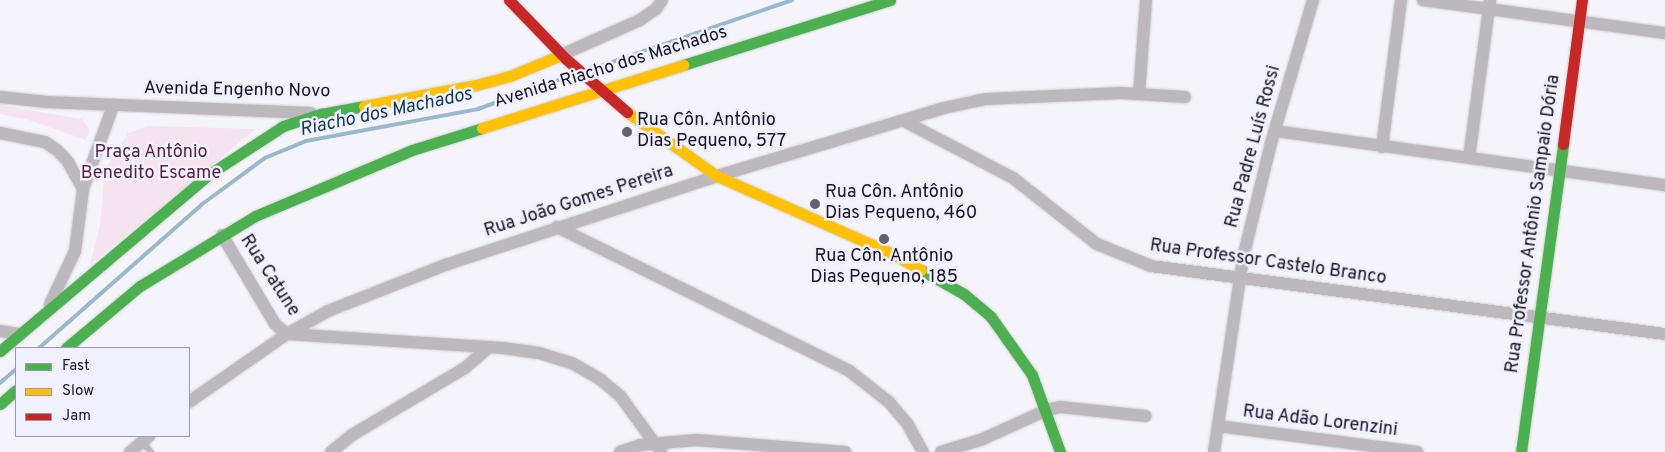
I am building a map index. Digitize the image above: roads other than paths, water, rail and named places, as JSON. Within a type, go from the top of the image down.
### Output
[{"type":"street","points":[[510,0],[564,57],[601,89],[651,131],[717,176],[895,255],[964,294],[991,317],[1013,344],[1032,375],[1047,410],[1060,452]]},
{"type":"street","name":"Avenida Riacho dos Machados","points":[[67,347],[140,286],[222,235],[300,194],[412,150],[601,89],[890,0]]},
{"type":"street","points":[[1139,94],[1146,0]]},
{"type":"street","name":"Rua Padre Luís Rossi","points":[[1214,452],[1238,278],[1275,131],[1313,0]]},
{"type":"street","points":[[1382,147],[1401,0]]},
{"type":"street","points":[[1423,0],[1490,4],[1579,21],[1665,34]]},
{"type":"street","name":"Rua Professor Antônio Sampaio Dória","points":[[1521,452],[1582,0]]},
{"type":"street","name":"Avenida Engenho Novo","points":[[0,97],[113,106],[321,114],[476,85],[510,76],[564,57],[640,20],[662,2]]},
{"type":"street","points":[[1468,158],[1490,4]]},
{"type":"street","name":"Rua João Gomes Pereira","points":[[190,401],[287,334],[338,308],[448,264],[717,176],[986,99],[1139,94],[1185,97]]},
{"type":"street","points":[[46,310],[74,251],[83,189],[113,106]]},
{"type":"street","points":[[0,350],[210,173],[283,126],[321,114]]},
{"type":"street","name":"Rua Professor Castelo Branco","points":[[904,121],[1014,178],[1082,234],[1122,256],[1151,266],[1665,334]]},
{"type":"street","points":[[1275,131],[1665,184]]},
{"type":"street","points":[[0,133],[45,142],[57,150],[68,162],[83,189]]},
{"type":"street","points":[[557,227],[848,370],[889,402],[908,425],[922,452]]},
{"type":"street","name":"Rua Catune","points":[[222,235],[275,324],[287,334]]},
{"type":"street","points":[[0,331],[20,334]]},
{"type":"street","points":[[287,334],[489,347],[539,353],[572,363],[601,380],[638,417],[658,447]]},
{"type":"street","points":[[331,452],[352,435],[466,368],[489,347]]},
{"type":"street","points":[[0,404],[15,391]]},
{"type":"street","points":[[941,452],[983,439],[1047,410],[1076,407],[1146,416]]},
{"type":"street","name":"Rua Adão Lorenzini","points":[[1218,426],[1417,452]]},
{"type":"street","points":[[130,452],[145,439]]},
{"type":"street","points":[[620,452],[722,441],[798,450],[846,452]]},
{"type":"lane","points":[[145,439],[151,452]]},
{"type":"waterway","name":"Riacho dos Machados","points":[[589,70],[792,0]]},
{"type":"waterway","name":"Riacho dos Machados","points":[[40,347],[201,205],[265,158],[306,141],[478,109],[575,74]]},
{"type":"waterway","name":"Riacho dos Machados","points":[[0,383],[15,370]]},
{"type":"place","name":"Rua Côn. Antônio Dias Pequeno, 577","points":[[627,132]]},
{"type":"place","name":"Rua Côn. Antônio Dias Pequeno, 460","points":[[815,204]]},
{"type":"place","name":"Rua Côn. Antônio Dias Pequeno, 185","points":[[884,239]]},
{"type":"park label","name":"Praça Antônio Benedito Escame","points":[[151,164]]}]
